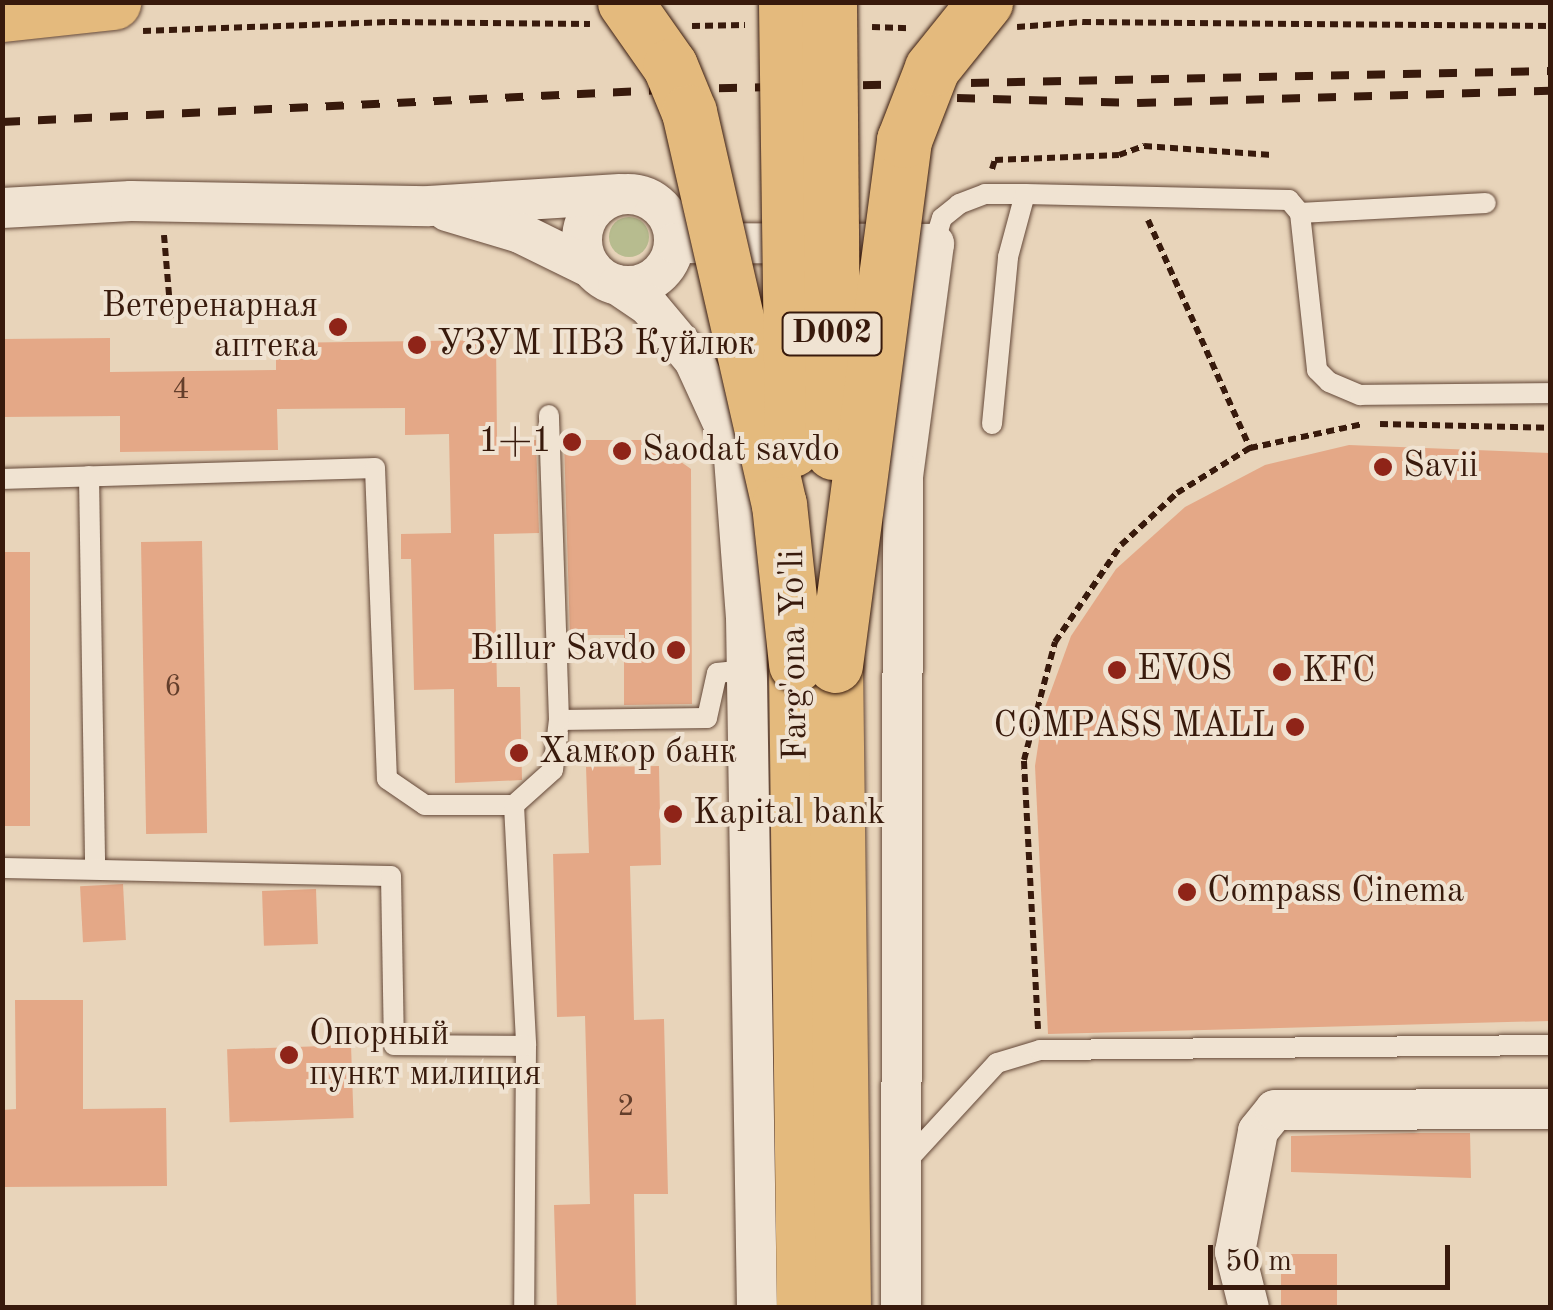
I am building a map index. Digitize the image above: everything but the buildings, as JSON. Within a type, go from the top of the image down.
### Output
[{"type":"main road","name":"Farg'ona Yo'li","points":[[786,2],[804,1308]]},
{"type":"main road","name":"Farg'ona Yo'li","points":[[828,2],[793,666],[843,1308]]},
{"type":"main road","points":[[2,14],[117,17]]},
{"type":"main road","points":[[609,14],[670,66],[689,112],[779,504],[793,666]]},
{"type":"main road","points":[[793,666],[904,140],[932,68],[996,15]]},
{"type":"street","points":[[604,276],[582,238],[593,210],[620,194]]},
{"type":"street","points":[[2,208],[132,201],[429,206],[620,194],[659,205],[675,243],[662,272],[649,282],[604,276]]},
{"type":"street","points":[[429,206],[520,233],[604,276],[648,305],[694,360],[720,406],[737,484],[793,666],[756,1308]]},
{"type":"street","points":[[675,243],[934,244],[903,475],[897,1172],[901,1308]]},
{"type":"street","points":[[737,484],[776,431],[818,414],[842,418],[873,436],[903,475]]},
{"type":"street","points":[[1249,1308],[1235,1252],[1258,1131],[1275,1110],[1550,1109]]},
{"type":"lane","points":[[934,244],[942,218],[985,194],[1289,200],[1300,213],[1317,370],[1329,382],[1360,395],[1550,392]]},
{"type":"lane","points":[[992,424],[1008,257],[1025,194]]},
{"type":"lane","points":[[1300,213],[1486,203]]},
{"type":"lane","points":[[2,479],[374,468],[386,779],[425,805],[514,805],[554,770],[559,720],[549,416]]},
{"type":"lane","points":[[89,476],[95,869]]},
{"type":"lane","points":[[559,720],[707,718],[717,673],[793,666]]},
{"type":"lane","points":[[514,805],[526,1046],[524,1308]]},
{"type":"lane","points":[[2,868],[391,876],[394,1045],[526,1046]]},
{"type":"lane","points":[[897,1172],[997,1063],[1040,1050],[1550,1045]]},
{"type":"path","points":[[117,17],[389,22],[609,14]]},
{"type":"path","points":[[996,15],[1082,22],[1550,26]]},
{"type":"path","points":[[985,194],[995,160],[1119,154],[1144,146],[1273,155]]},
{"type":"path","points":[[1119,154],[1250,448]]},
{"type":"path","points":[[166,235],[171,318]]},
{"type":"path","points":[[1040,1050],[1024,760],[1055,642],[1122,545],[1177,493],[1250,448],[1359,424],[1550,428]]},
{"type":"green space","points":[[629,217],[643,223],[649,237],[643,251],[629,257],[615,251],[609,237],[615,223]]},
{"type":"railway","points":[[2,122],[683,89],[1550,71]]},
{"type":"railway","points":[[957,98],[1138,103],[1550,91]]},
{"type":"place","name":"Ветеренарная аптека","points":[[338,327]]},
{"type":"place","name":"УЗУМ ПВЗ Куйлюк","points":[[417,345]]},
{"type":"place","name":"1+1","points":[[572,442]]},
{"type":"place","name":"Saodat savdo","points":[[622,451]]},
{"type":"place","name":"Savii","points":[[1383,467]]},
{"type":"place","name":"Billur Savdo","points":[[676,650]]},
{"type":"place","name":"EVOS","points":[[1117,670]]},
{"type":"place","name":"KFC","points":[[1282,672]]},
{"type":"place","name":"COMPASS MALL","points":[[1295,727]]},
{"type":"place","name":"Хамкор банк","points":[[519,753]]},
{"type":"place","name":"Kapital bank","points":[[673,814]]},
{"type":"place","name":"Compass Cinema","points":[[1187,892]]},
{"type":"place","name":"Опорный пункт милиция","points":[[289,1055]]}]
